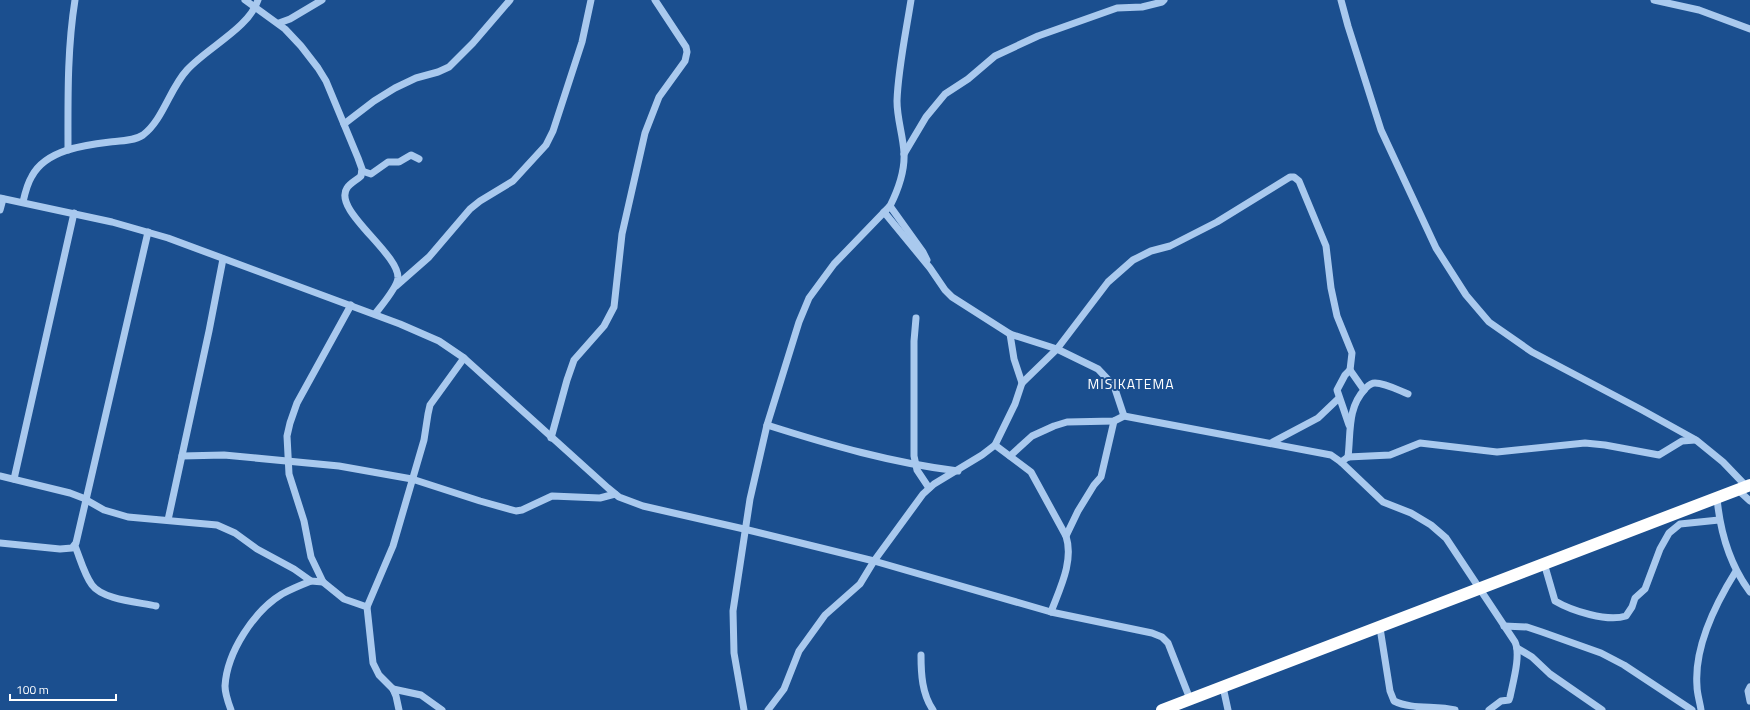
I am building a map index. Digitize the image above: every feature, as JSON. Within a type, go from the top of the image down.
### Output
[{"type":"highway","points":[[1162,710],[1380,628],[1544,563],[1744,487]]},
{"type":"street","points":[[68,150],[67,88],[69,46],[75,0]]},
{"type":"street","points":[[245,0],[279,23],[301,46],[323,75],[344,124],[362,171],[361,176],[346,188],[344,194],[346,202],[354,215],[393,265],[398,277],[394,287],[375,314]]},
{"type":"street","points":[[23,202],[27,187],[39,166],[48,159],[68,150],[97,144],[127,141],[143,135],[154,122],[166,104],[175,85],[186,71],[206,51],[245,21],[256,8],[258,0]]},
{"type":"street","points":[[279,23],[290,19],[322,0]]},
{"type":"street","points":[[344,124],[396,88],[416,78],[438,72],[449,67],[473,43],[510,0]]},
{"type":"street","points":[[394,287],[429,257],[470,209],[480,201],[513,181],[546,145],[553,131],[582,42],[591,0]]},
{"type":"street","points":[[551,438],[574,360],[602,329],[610,317],[614,307],[622,234],[645,133],[659,97],[682,66],[687,56],[686,47],[655,0]]},
{"type":"street","points":[[744,710],[734,653],[732,611],[744,528],[758,461],[767,425],[799,322],[809,298],[834,264],[890,206],[899,185],[904,154],[899,125],[897,100],[911,0]]},
{"type":"street","points":[[1341,0],[1381,130],[1436,248],[1466,294],[1484,317],[1532,352],[1696,440],[1723,462],[1744,487],[1750,501]]},
{"type":"street","points":[[1654,0],[1699,10],[1750,29]]},
{"type":"street","points":[[904,154],[926,117],[945,94],[968,79],[995,56],[1038,36],[1117,8],[1142,7],[1163,1]]},
{"type":"street","points":[[362,171],[371,174],[388,162],[399,162],[411,155],[420,159]]},
{"type":"street","points":[[768,710],[784,689],[795,659],[805,642],[828,612],[860,584],[874,561],[915,503],[929,488],[958,471],[995,445],[1015,404],[1022,383],[1057,349],[1108,282],[1133,260],[1151,251],[1170,246],[1217,222],[1290,177],[1294,177],[1298,180],[1326,246],[1331,288],[1337,316],[1352,353],[1350,370],[1338,387],[1339,398],[1350,425]]},
{"type":"street","points":[[0,210],[1,198],[74,213],[148,232],[351,305],[432,337],[452,348],[615,494],[630,502],[744,528],[874,561],[1051,612],[1152,633],[1162,637],[1171,649],[1190,699]]},
{"type":"street","points":[[890,206],[923,252],[930,268]]},
{"type":"street","points":[[884,212],[952,297],[1010,334],[1057,349],[1098,369],[1114,386],[1124,416]]},
{"type":"street","points":[[14,479],[74,213]]},
{"type":"street","points":[[148,232],[75,546],[87,576],[97,591],[113,597],[156,606]]},
{"type":"street","points":[[168,520],[209,332],[223,259]]},
{"type":"street","points":[[351,305],[297,403],[287,436],[287,461],[289,474],[304,521],[311,557],[323,582],[344,599],[367,607]]},
{"type":"street","points":[[916,318],[914,340],[913,447],[915,464],[919,474],[929,488]]},
{"type":"street","points":[[1010,334],[1016,367],[1022,383]]},
{"type":"street","points":[[400,710],[393,689],[379,675],[373,663],[367,607],[389,560],[424,440],[430,405],[464,358]]},
{"type":"street","points":[[1350,370],[1364,390]]},
{"type":"street","points":[[1342,462],[1348,456],[1350,425],[1354,405],[1364,390],[1369,385],[1377,383],[1408,394]]},
{"type":"street","points":[[1271,443],[1318,418],[1339,398]]},
{"type":"street","points":[[1010,456],[1032,436],[1054,426],[1067,422],[1114,422],[1124,416],[1241,439],[1327,453],[1342,462],[1383,502],[1411,513],[1438,530],[1446,538],[1517,648],[1532,657],[1550,674],[1602,710]]},
{"type":"street","points":[[1066,536],[1094,485],[1101,477],[1114,422]]},
{"type":"street","points":[[767,425],[839,447],[915,464],[958,471]]},
{"type":"street","points":[[1348,456],[1390,455],[1420,443],[1497,452],[1585,443],[1605,445],[1659,455],[1682,441],[1696,440]]},
{"type":"street","points":[[995,445],[1031,472],[1066,536],[1069,545],[1069,556],[1051,612]]},
{"type":"street","points":[[182,456],[224,455],[339,466],[412,479],[480,501],[518,511],[552,496],[600,498],[615,494]]},
{"type":"street","points":[[0,476],[70,493],[104,510],[118,514],[206,523],[225,528],[256,549],[294,569],[310,581]]},
{"type":"street","points":[[1717,498],[1719,520],[1736,571],[1750,592]]},
{"type":"street","points":[[1544,563],[1555,600],[1561,604],[1595,615],[1620,618],[1626,616],[1632,607],[1635,598],[1645,588],[1660,549],[1669,533],[1680,524],[1719,520]]},
{"type":"street","points":[[0,543],[60,549],[68,549],[75,546]]},
{"type":"street","points":[[1701,710],[1697,686],[1697,672],[1703,645],[1716,608],[1736,571]]},
{"type":"street","points":[[231,710],[225,687],[227,677],[245,632],[263,609],[277,598],[310,581],[323,582]]},
{"type":"street","points":[[1504,626],[1527,627],[1601,653],[1624,665],[1692,710]]},
{"type":"street","points":[[1380,628],[1390,691],[1394,701],[1416,706],[1444,707],[1455,710]]},
{"type":"street","points":[[1489,710],[1501,701],[1509,700],[1517,648]]},
{"type":"street","points":[[921,655],[923,684],[927,700],[933,710]]},
{"type":"street","points":[[1223,687],[1228,710]]},
{"type":"street","points":[[1750,687],[1748,691],[1750,701]]},
{"type":"street","points":[[393,689],[421,695],[442,710]]},
{"type":"district","name":"MISIKATEMA","points":[[1131,384]]}]
